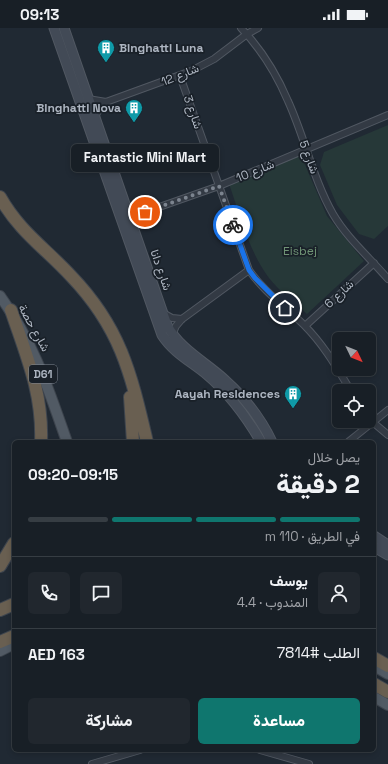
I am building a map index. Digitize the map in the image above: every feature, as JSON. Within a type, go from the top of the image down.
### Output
[{"type":"highway","points":[[0,197],[24,232],[80,286],[101,313],[118,343],[133,382],[147,440]]},
{"type":"highway","points":[[11,310],[37,385],[41,440]]},
{"type":"highway","points":[[118,343],[130,397],[133,440]]},
{"type":"highway","points":[[0,566],[12,546]]},
{"type":"highway","points":[[0,610],[12,605]]},
{"type":"highway","points":[[0,642],[12,637]]},
{"type":"highway","points":[[376,659],[388,666]]},
{"type":"highway","points":[[376,685],[388,692]]},
{"type":"main road","name":"شارع حصة","points":[[0,296],[11,310],[38,359],[66,440]]},
{"type":"main road","points":[[0,651],[12,645]]},
{"type":"main road","points":[[376,667],[388,674]]},
{"type":"main road","points":[[376,698],[388,705]]},
{"type":"street","name":"شارع دانا","points":[[54,28],[158,327],[166,341],[176,352],[205,374],[228,395],[243,413],[260,440]]},
{"type":"street","name":"شارع دانا","points":[[64,28],[172,335],[179,343],[226,381],[243,398],[257,416],[271,440]]},
{"type":"street","name":"شارع 5","points":[[241,28],[262,55],[281,86],[332,213],[347,234],[388,279]]},
{"type":"street","name":"شارع 12","points":[[88,99],[106,102],[180,76],[214,59],[247,34],[258,28]]},
{"type":"street","name":"شارع 3","points":[[180,76],[249,270],[265,288],[305,326],[327,352],[347,384]]},
{"type":"street","points":[[95,117],[99,109],[106,102]]},
{"type":"street","name":"شارع 10","points":[[120,220],[219,186],[388,115]]},
{"type":"street","name":"شارع 6","points":[[305,326],[374,262]]},
{"type":"street","points":[[172,335],[176,326],[182,319],[249,270]]},
{"type":"street","points":[[163,313],[172,318],[182,319]]},
{"type":"street","points":[[376,418],[388,410]]},
{"type":"street","points":[[376,425],[388,435]]},
{"type":"street","points":[[350,440],[363,428]]},
{"type":"street","points":[[376,537],[388,545]]},
{"type":"street","points":[[376,548],[388,555]]},
{"type":"street","points":[[92,764],[133,752]]},
{"type":"street","points":[[267,752],[309,764]]},
{"type":"green space","points":[[388,125],[388,226],[374,239],[359,234],[337,205],[320,165],[324,152]]},
{"type":"green space","name":"Eisbej","points":[[300,153],[327,216],[364,261],[307,314],[277,288],[255,256],[228,181]]},
{"type":"way so far","points":[[145,212],[219,186],[233,225]]},
{"type":"place","name":"Binghatti Luna","points":[[106,63]]},
{"type":"place","name":"Binghatti Nova","points":[[134,123]]},
{"type":"place","name":"Fantastic Mini Mart","points":[[145,212]]},
{"type":"place","name":"Aayah Residences","points":[[293,409]]},
{"type":"route","points":[[233,225],[249,270],[268,292],[285,308]]}]
